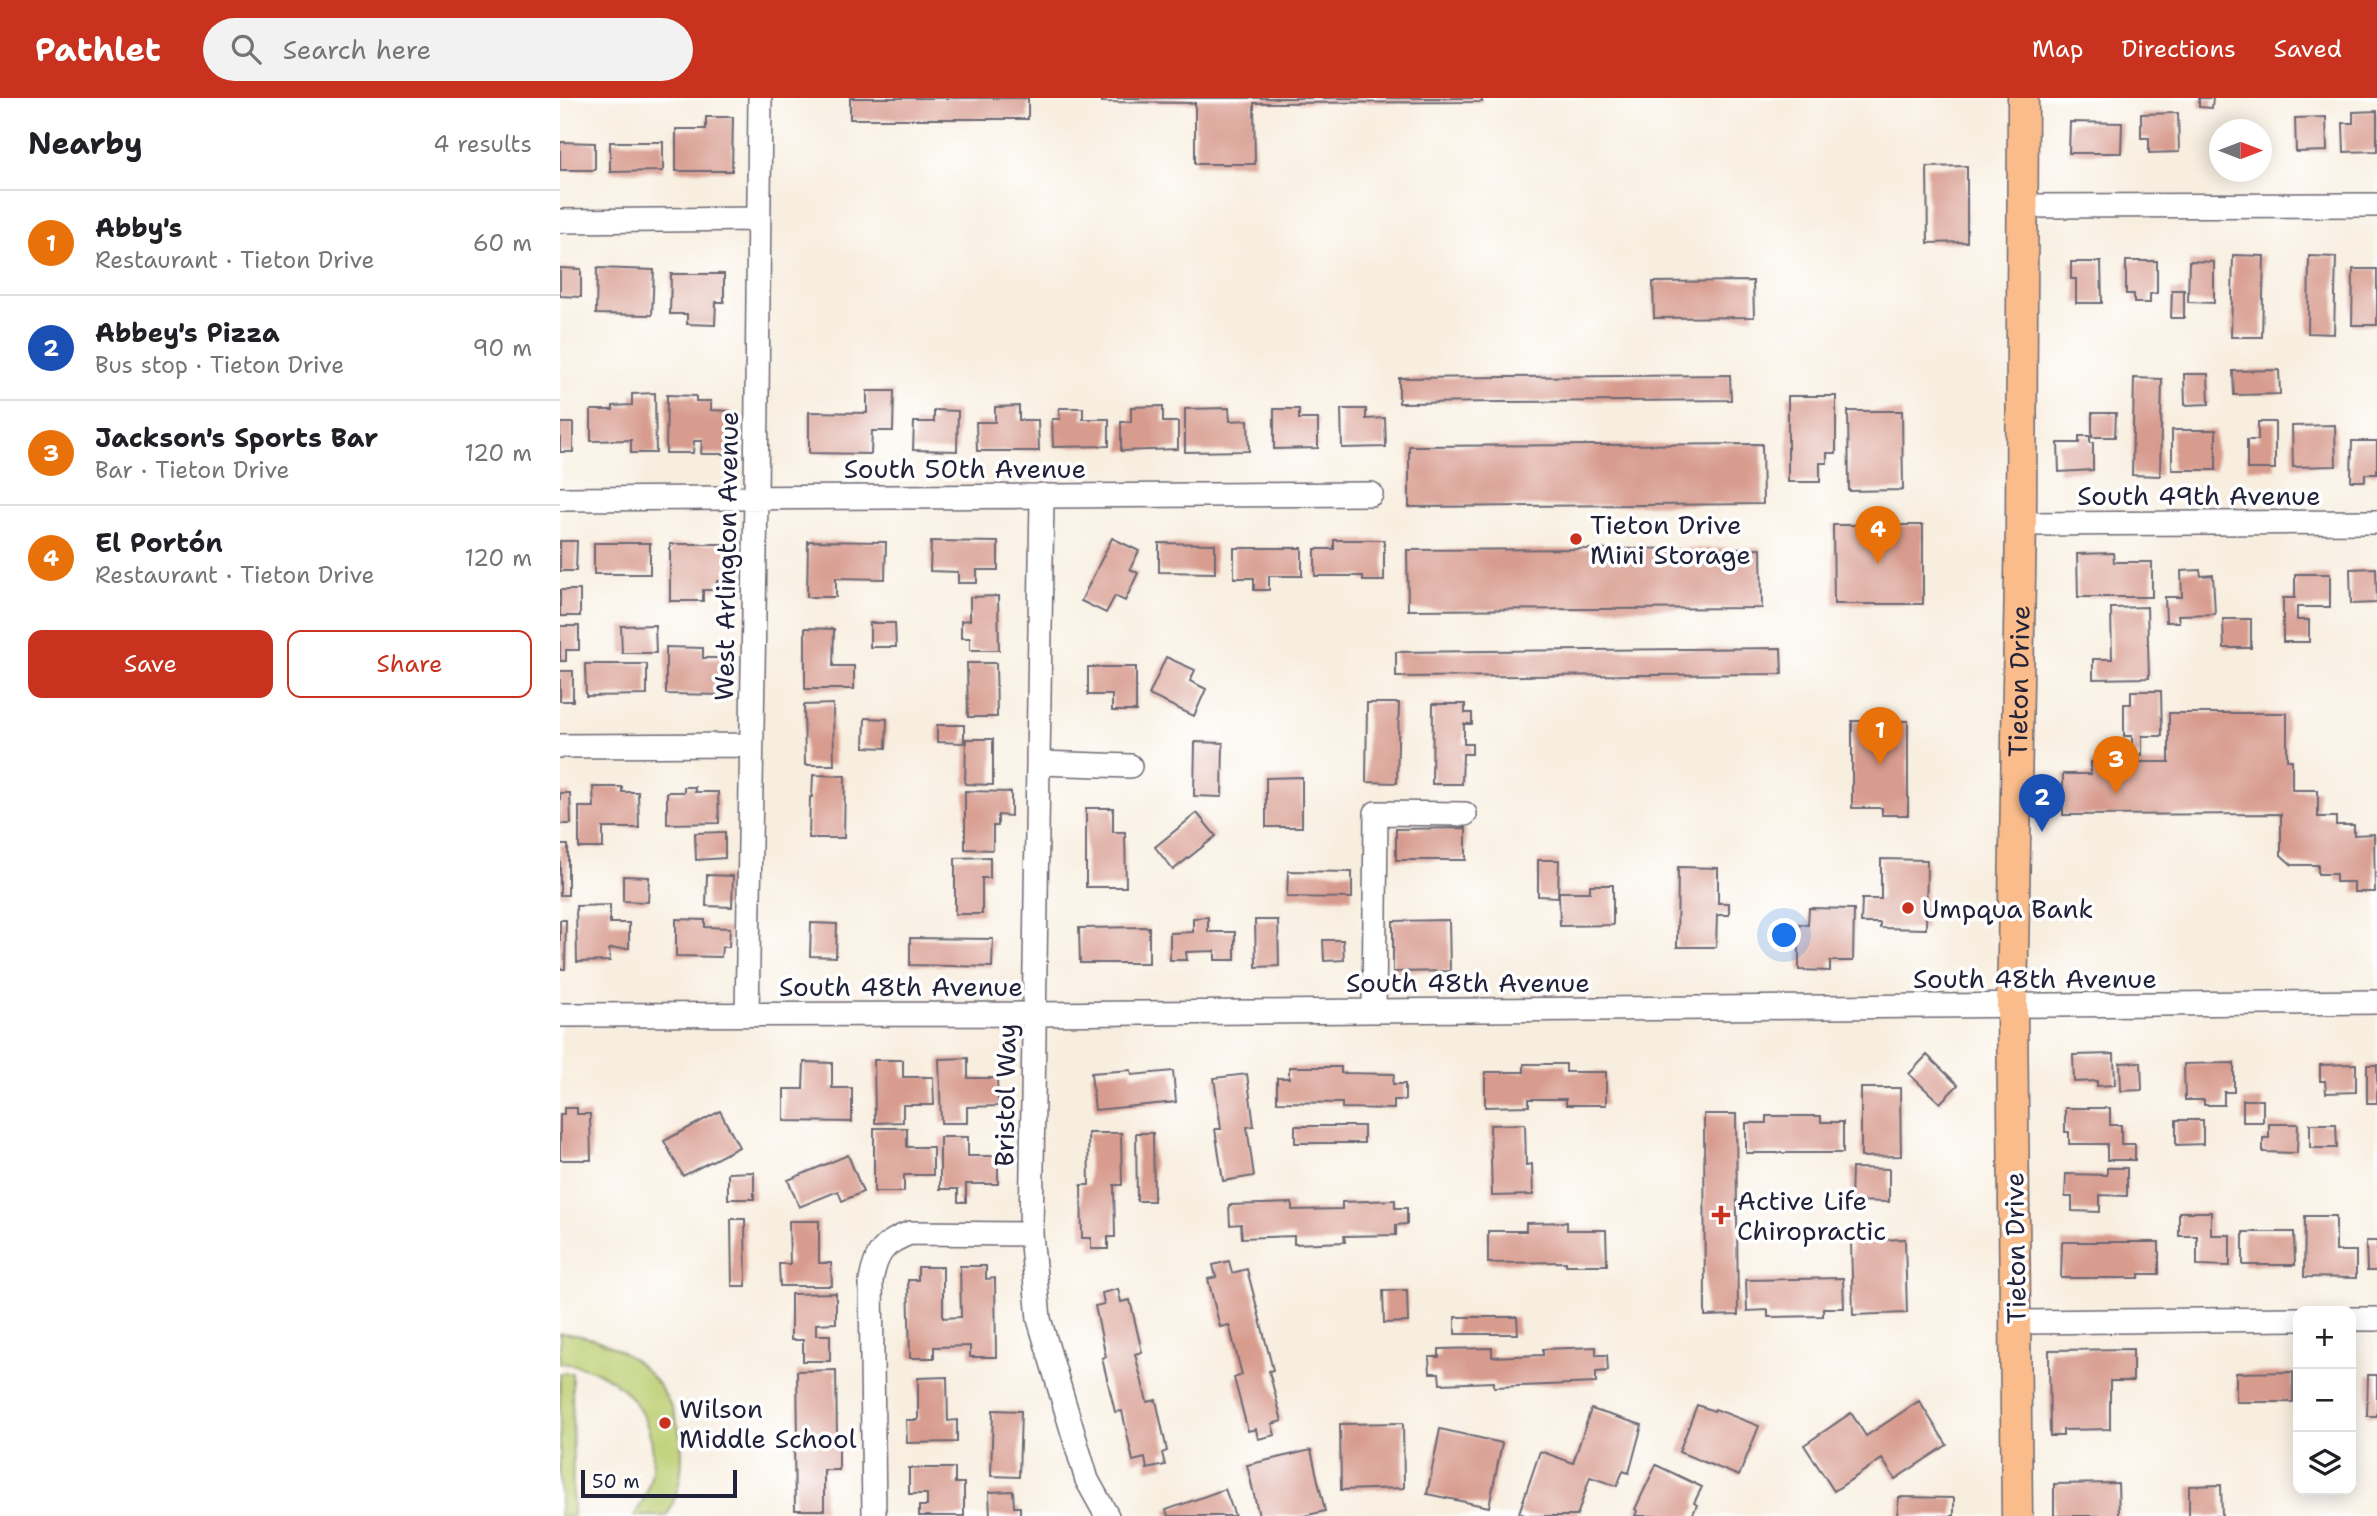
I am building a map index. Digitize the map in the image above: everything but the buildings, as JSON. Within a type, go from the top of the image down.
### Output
[{"type":"main road","name":"Tieton Drive","points":[[2017,1516],[2012,1006],[2021,524],[2023,98]]},
{"type":"street","name":"West Arlington Avenue","points":[[747,1014],[760,98]]},
{"type":"street","points":[[2022,206],[2377,205]]},
{"type":"street","points":[[560,221],[758,219]]},
{"type":"street","name":"South 50th Avenue","points":[[560,499],[1371,494]]},
{"type":"street","name":"Bristol Way","points":[[1042,495],[1031,1234],[1039,1319],[1087,1480],[1107,1516]]},
{"type":"street","name":"South 49th Avenue","points":[[2021,524],[2377,522]]},
{"type":"street","points":[[560,746],[751,745]]},
{"type":"street","points":[[1039,763],[1130,765]]},
{"type":"street","points":[[1374,1011],[1376,813],[1465,814]]},
{"type":"street","name":"South 48th Avenue","points":[[560,1016],[2377,1002]]},
{"type":"street","points":[[874,1516],[871,1281],[874,1261],[893,1240],[910,1233],[1031,1234]]},
{"type":"street","points":[[2356,1319],[2377,1319]]},
{"type":"street","points":[[2016,1321],[2293,1320]]},
{"type":"green space","points":[[560,1333],[593,1339],[622,1352],[646,1371],[665,1395],[677,1422],[682,1452],[679,1484],[667,1516],[634,1516],[647,1491],[653,1465],[651,1440],[644,1417],[630,1397],[611,1380],[588,1369],[560,1363]]},
{"type":"green space","points":[[560,1373],[572,1373],[573,1516],[560,1516]]},
{"type":"place","name":"Tieton Drive Mini Storage","points":[[1576,539]]},
{"type":"place","name":"El Portón","points":[[1878,564]]},
{"type":"place","name":"Abby's","points":[[1880,765]]},
{"type":"place","name":"Jackson's Sports Bar","points":[[2116,794]]},
{"type":"place","name":"Abbey's Pizza","points":[[2042,832]]},
{"type":"place","name":"Umpqua Bank","points":[[1908,908]]},
{"type":"place","name":"Active Life Chiropractic","points":[[1721,1215]]},
{"type":"place","name":"Wilson Middle School","points":[[665,1423]]}]
